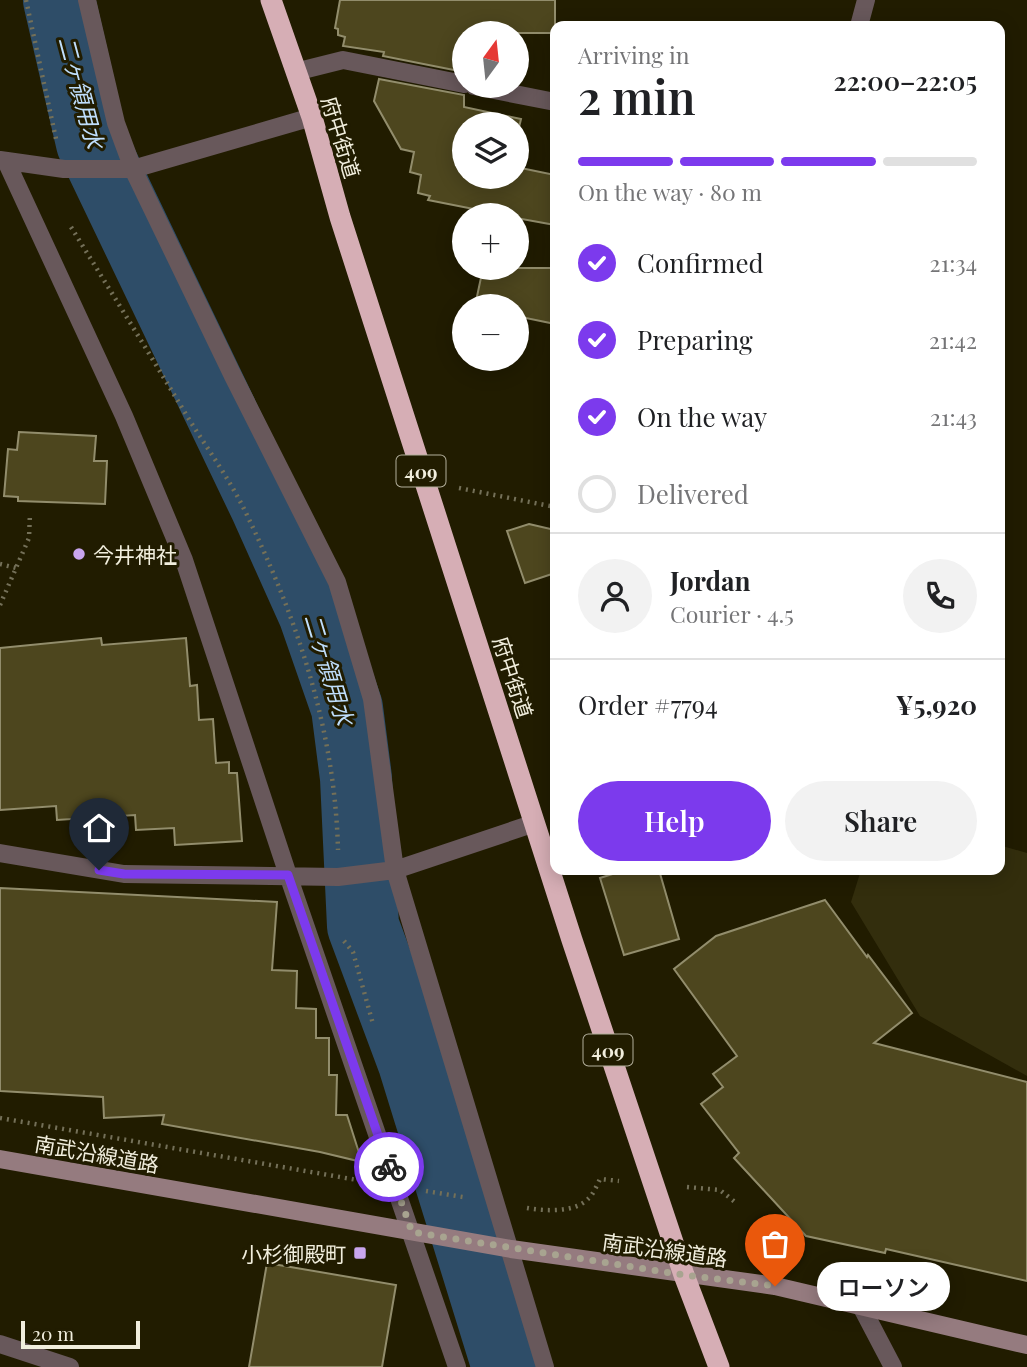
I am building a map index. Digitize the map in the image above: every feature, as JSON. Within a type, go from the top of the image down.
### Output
[{"type":"highway","name":"府中街道","points":[[271,0],[312,117],[340,217],[550,870]]},
{"type":"highway","name":"府中街道","points":[[551,875],[684,1275],[719,1367]]},
{"type":"street","points":[[87,0],[117,123],[132,169],[337,582],[372,699],[391,871],[545,1367]]},
{"type":"street","points":[[860,21],[866,0]]},
{"type":"street","points":[[295,72],[343,60],[452,82]]},
{"type":"street","points":[[529,97],[550,101]]},
{"type":"street","points":[[312,117],[132,169],[61,161],[3,160],[124,416],[184,560],[288,875],[457,1367]]},
{"type":"street","points":[[0,853],[124,874],[338,877],[391,871],[535,823]]},
{"type":"street","name":"南武沿線道路","points":[[0,1159],[506,1248],[775,1286],[1027,1345]]},
{"type":"street","points":[[861,1306],[893,1367]]},
{"type":"street","points":[[0,1344],[70,1367]]},
{"type":"path","points":[[26,0],[61,161]]},
{"type":"path","points":[[67,219],[244,509],[284,598],[314,686],[329,752],[337,804],[338,877]]},
{"type":"path","points":[[424,481],[550,506]]},
{"type":"path","points":[[0,605],[29,538],[30,513]]},
{"type":"path","points":[[0,564],[16,568]]},
{"type":"path","points":[[338,933],[352,952],[375,1029]]},
{"type":"path","points":[[419,1184],[433,1236]]},
{"type":"shaded area","points":[[1005,847],[1027,853],[1027,1076],[920,1016],[851,902],[859,875],[1005,875]]},
{"type":"building","points":[[340,0],[555,0],[555,21],[550,21],[550,33],[529,33],[529,21],[452,21],[452,70],[383,56],[384,52],[343,46],[345,37],[338,35],[338,29],[335,28]]},
{"type":"building","points":[[379,79],[452,93],[452,98],[464,98],[464,107],[488,112],[452,112],[452,189],[529,189],[529,170],[550,174],[550,224],[529,220],[529,203],[452,205],[428,200],[430,196],[418,193],[421,175],[410,172],[414,152],[401,149],[374,101]]},
{"type":"building","points":[[529,268],[550,268],[550,323],[529,319],[529,294],[478,294],[480,280],[529,280]]},
{"type":"building","points":[[19,432],[96,436],[94,461],[107,461],[105,504],[18,501],[18,497],[4,496],[8,449],[17,450]]},
{"type":"building","points":[[529,524],[550,529],[550,575],[525,583],[507,531]]},
{"type":"building","points":[[101,638],[102,645],[186,638],[190,686],[197,685],[199,720],[213,719],[216,763],[229,762],[229,773],[237,773],[242,841],[175,845],[174,828],[136,830],[135,815],[57,820],[56,806],[0,810],[0,648]]},
{"type":"building","points":[[609,875],[660,875],[679,939],[624,955],[600,878]]},
{"type":"building","points":[[0,888],[277,902],[272,970],[297,971],[296,1008],[316,1009],[316,1038],[329,1038],[329,1075],[337,1075],[336,1115],[347,1115],[362,1162],[162,1124],[164,1115],[104,1118],[103,1097],[0,1091]]},
{"type":"building","points":[[825,900],[912,1013],[874,1043],[1027,1082],[1027,1281],[886,1249],[885,1253],[806,1236],[734,1158],[739,1153],[701,1104],[723,1087],[713,1074],[737,1056],[674,969],[716,936]]},
{"type":"building","points":[[267,1263],[396,1285],[382,1367],[249,1367]]},
{"type":"waterway","name":"二ヶ領用水","points":[[59,0],[92,143],[266,506],[314,613],[347,708],[356,778],[363,926],[414,1063],[508,1367]]},
{"type":"way so far","points":[[389,1167],[412,1232],[684,1275],[775,1286]]},
{"type":"place","name":"今井神社","points":[[79,554]]},
{"type":"place","name":"小杉御殿町","points":[[360,1253]]},
{"type":"place","name":"ローソン","points":[[775,1286]]},
{"type":"route","points":[[99,870],[124,874],[288,875],[389,1167]]}]
